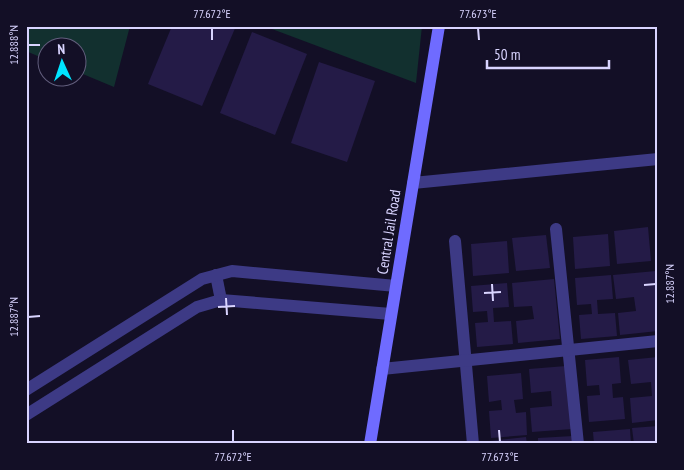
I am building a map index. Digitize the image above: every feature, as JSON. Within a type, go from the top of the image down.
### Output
[{"type":"main road","name":"Central Jail Road","points":[[370,444],[439,26]]},
{"type":"street","points":[[413,184],[658,159]]},
{"type":"street","points":[[556,229],[570,350],[578,444]]},
{"type":"street","points":[[455,241],[464,361],[473,444]]},
{"type":"street","points":[[26,390],[202,279],[216,275],[232,271],[396,286]]},
{"type":"street","points":[[216,275],[221,300]]},
{"type":"street","points":[[26,415],[198,306],[221,300],[392,314]]},
{"type":"street","points":[[382,369],[658,341]]},
{"type":"green space","points":[[26,26],[130,26],[114,87],[88,76],[88,38],[38,38],[38,56],[26,51]]},
{"type":"green space","points":[[264,26],[422,26],[416,83]]},
{"type":"building","points":[[172,26],[236,26],[202,106],[148,84]]},
{"type":"building","points":[[252,32],[307,54],[275,135],[220,113]]},
{"type":"building","points":[[319,62],[375,81],[347,162],[291,143]]},
{"type":"building","points":[[648,227],[651,261],[617,264],[614,231]]},
{"type":"building","points":[[608,234],[610,266],[575,269],[573,237]]},
{"type":"building","points":[[546,235],[550,268],[516,271],[512,238]]},
{"type":"building","points":[[507,241],[509,273],[473,276],[471,244]]},
{"type":"building","points":[[656,271],[658,331],[620,335],[618,313],[636,311],[634,297],[616,299],[613,275]]},
{"type":"building","points":[[611,275],[613,299],[597,300],[598,314],[615,313],[617,336],[581,339],[579,315],[592,314],[591,304],[577,305],[575,278]]},
{"type":"building","points":[[554,279],[560,339],[518,343],[516,321],[534,319],[532,306],[514,307],[512,283]]},
{"type":"building","points":[[507,283],[509,307],[493,308],[494,322],[511,321],[513,344],[477,347],[475,323],[488,322],[487,311],[473,312],[471,286]]},
{"type":"building","points":[[619,357],[621,383],[612,384],[613,398],[623,397],[625,419],[589,422],[587,396],[600,395],[599,385],[587,386],[585,360]]},
{"type":"building","points":[[658,357],[658,420],[632,423],[630,398],[652,396],[651,382],[631,384],[628,360]]},
{"type":"building","points":[[566,366],[572,429],[532,432],[530,408],[552,406],[551,391],[531,393],[529,369]]},
{"type":"building","points":[[521,373],[523,399],[514,400],[516,413],[526,412],[527,435],[491,438],[489,411],[502,410],[501,400],[489,402],[487,376]]},
{"type":"building","points":[[658,426],[658,444],[634,444],[632,428]]},
{"type":"building","points":[[630,429],[631,444],[594,444],[593,432]]},
{"type":"building","points":[[573,436],[573,444],[538,444],[538,438]]},
{"type":"building","points":[[526,437],[527,444],[490,444],[490,441]]}]
